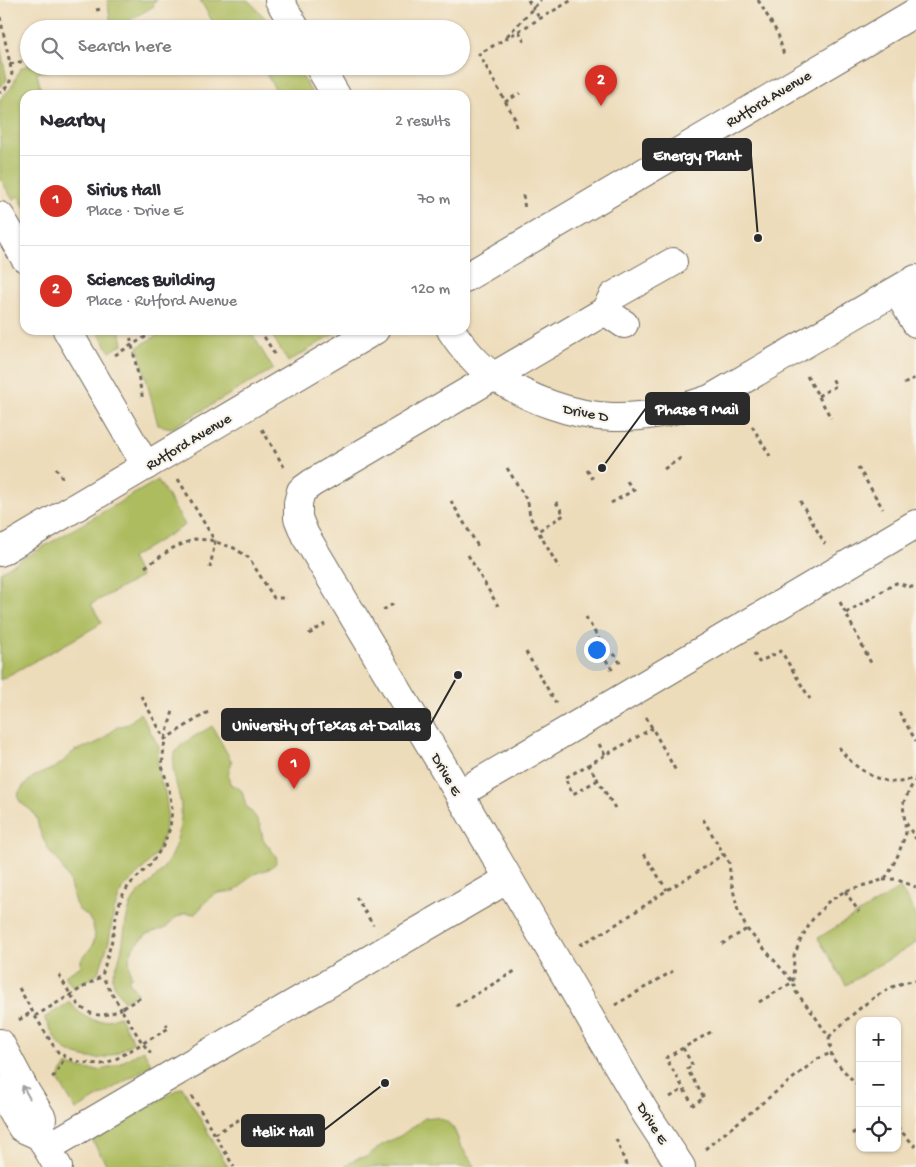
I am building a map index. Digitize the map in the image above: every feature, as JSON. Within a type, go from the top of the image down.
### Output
[{"type":"street","points":[[279,0],[291,20]]},
{"type":"street","name":"Rutford Avenue","points":[[470,275],[916,12]]},
{"type":"street","points":[[324,75],[333,90]]},
{"type":"street","points":[[0,216],[20,250]]},
{"type":"street","name":"Drive E","points":[[673,262],[613,296],[615,318],[494,376],[312,483],[302,491],[298,503],[298,518],[305,535],[646,1112],[692,1159]]},
{"type":"street","points":[[906,285],[916,323]]},
{"type":"street","name":"Drive D","points":[[455,335],[467,352],[494,376],[526,395],[564,409],[592,415],[613,417],[661,414],[710,399],[906,285]]},
{"type":"street","points":[[70,335],[146,466]]},
{"type":"street","name":"Rutford Avenue","points":[[0,552],[367,335]]},
{"type":"street","points":[[458,794],[916,524]]},
{"type":"street","points":[[48,1150],[179,1070],[508,879]]},
{"type":"street","points":[[0,1043],[42,1118],[48,1150]]},
{"type":"street","points":[[0,1090],[22,1128],[48,1150]]},
{"type":"path","points":[[528,0],[540,19]]},
{"type":"path","points":[[503,40],[541,0]]},
{"type":"path","points":[[516,127],[515,119],[479,54],[572,0]]},
{"type":"path","points":[[758,0],[778,34],[784,55],[798,80]]},
{"type":"path","points":[[96,10],[102,9]]},
{"type":"path","points":[[0,17],[5,31],[12,73],[9,85],[0,94]]},
{"type":"path","points":[[519,31],[525,43]]},
{"type":"path","points":[[10,64],[20,62]]},
{"type":"path","points":[[506,102],[520,93]]},
{"type":"path","points":[[90,370],[149,335]]},
{"type":"path","points":[[904,384],[916,377]]},
{"type":"path","points":[[818,396],[836,386],[832,378]]},
{"type":"path","points":[[814,389],[831,418]]},
{"type":"path","points":[[752,426],[770,456]]},
{"type":"path","points":[[664,469],[684,456]]},
{"type":"path","points":[[858,467],[876,496]]},
{"type":"path","points":[[507,468],[528,502],[530,517],[559,568]]},
{"type":"path","points":[[588,470],[593,480]]},
{"type":"path","points":[[610,503],[634,490],[627,481]]},
{"type":"path","points":[[190,499],[215,541],[210,568]]},
{"type":"path","points":[[451,501],[479,548]]},
{"type":"path","points":[[800,501],[817,531]]},
{"type":"path","points":[[538,530],[564,515],[556,502]]},
{"type":"path","points":[[145,566],[173,548],[195,539],[215,541],[234,548],[249,558],[274,598],[287,598]]},
{"type":"path","points":[[468,555],[498,606]]},
{"type":"path","points":[[826,578],[871,663]]},
{"type":"path","points":[[846,613],[896,583],[916,588]]},
{"type":"path","points":[[586,617],[605,650],[606,660]]},
{"type":"path","points":[[308,634],[329,622]]},
{"type":"path","points":[[605,650],[615,655]]},
{"type":"path","points":[[759,662],[781,650],[810,699]]},
{"type":"path","points":[[526,652],[545,685]]},
{"type":"path","points":[[141,696],[165,739]]},
{"type":"path","points":[[35,1016],[102,976],[112,940],[120,898],[129,885],[150,865],[163,846],[170,828],[172,809],[169,789],[162,766],[165,739],[173,711]]},
{"type":"path","points":[[165,739],[208,712]]},
{"type":"path","points":[[900,712],[916,741]]},
{"type":"path","points":[[598,780],[573,794],[565,778],[652,728],[676,770]]},
{"type":"path","points":[[839,747],[854,766],[869,774],[885,780],[898,782],[916,779]]},
{"type":"path","points":[[588,764],[615,808]]},
{"type":"path","points":[[882,880],[888,875],[906,833],[903,804],[916,779]]},
{"type":"path","points":[[703,820],[729,863],[738,911],[748,929],[793,982]]},
{"type":"path","points":[[905,821],[916,839]]},
{"type":"path","points":[[644,854],[667,890]]},
{"type":"path","points":[[556,960],[609,929],[723,854]]},
{"type":"path","points":[[856,1084],[832,1058],[829,1037],[796,992],[793,982],[794,956],[812,920],[828,902],[845,891],[882,880],[895,879],[916,887]]},
{"type":"path","points":[[845,891],[859,912]]},
{"type":"path","points":[[722,944],[748,929]]},
{"type":"path","points":[[456,1006],[515,971]]},
{"type":"path","points":[[627,998],[673,972]]},
{"type":"path","points":[[60,975],[71,995],[88,1012],[100,1015],[114,1013],[140,998]]},
{"type":"path","points":[[102,976],[143,1044],[150,1050]]},
{"type":"path","points":[[829,1037],[863,1005],[899,985],[916,980]]},
{"type":"path","points":[[760,1002],[793,982]]},
{"type":"path","points":[[20,988],[53,1046],[65,1057],[84,1064],[102,1064],[114,1060],[169,1028],[166,1024]]},
{"type":"path","points":[[22,1026],[19,1020],[33,1011]]},
{"type":"path","points":[[683,1048],[693,1066],[687,1069],[704,1098],[693,1105],[666,1058],[683,1048],[711,1032]]},
{"type":"path","points":[[692,1159],[817,1059],[831,1053]]},
{"type":"path","points":[[52,1078],[65,1057]]},
{"type":"path","points":[[191,1093],[234,1167]]},
{"type":"path","points":[[215,1134],[245,1116]]},
{"type":"path","points":[[852,1134],[856,1130]]},
{"type":"path","points":[[901,1131],[916,1147]]},
{"type":"path","points":[[616,1139],[627,1167]]},
{"type":"green space","points":[[107,0],[157,0],[153,3],[154,6],[130,20],[110,20]]},
{"type":"green space","points":[[200,0],[248,0],[266,20],[212,20]]},
{"type":"green space","points":[[0,46],[7,80],[0,87]]},
{"type":"green space","points":[[20,69],[20,75],[37,75],[41,90],[20,90],[20,199],[18,196],[13,200],[0,178],[0,99],[11,88]]},
{"type":"green space","points":[[267,75],[301,75],[310,90],[276,90]]},
{"type":"green space","points":[[100,335],[121,335],[123,344],[110,352]]},
{"type":"green space","points":[[158,335],[253,335],[273,369],[172,428],[158,425],[138,347]]},
{"type":"green space","points":[[272,335],[332,335],[288,362]]},
{"type":"green space","points":[[158,480],[185,525],[131,558],[141,577],[91,604],[102,623],[0,680],[0,572]]},
{"type":"green space","points":[[140,713],[159,747],[159,775],[165,792],[167,806],[164,833],[157,853],[122,889],[114,911],[109,941],[100,969],[96,975],[73,988],[65,976],[81,966],[81,960],[93,945],[95,935],[93,925],[87,915],[79,910],[75,903],[69,880],[60,864],[48,849],[39,829],[37,819],[32,811],[21,803],[18,798],[19,792],[33,777],[56,767],[76,750],[100,741],[117,727],[128,724]]},
{"type":"green space","points":[[212,726],[232,762],[229,773],[230,784],[242,791],[246,806],[255,816],[260,825],[263,839],[276,856],[277,861],[268,869],[249,878],[237,890],[213,895],[195,914],[185,913],[175,918],[166,928],[147,934],[133,948],[129,958],[131,978],[128,979],[137,994],[124,1001],[115,986],[113,978],[121,952],[130,906],[135,897],[160,873],[167,863],[179,830],[181,809],[173,770],[174,756],[183,744]]},
{"type":"green space","points":[[900,888],[916,914],[916,943],[846,985],[818,938]]},
{"type":"green space","points":[[70,1002],[80,1013],[92,1020],[104,1021],[119,1016],[134,1042],[115,1054],[103,1058],[80,1056],[63,1048],[44,1018]]},
{"type":"green space","points":[[143,1050],[152,1065],[76,1110],[59,1081],[61,1073],[67,1065],[99,1070],[115,1066]]},
{"type":"green space","points":[[182,1087],[228,1167],[108,1167],[92,1140]]},
{"type":"green space","points":[[434,1117],[445,1121],[453,1127],[461,1146],[474,1167],[345,1167],[358,1158],[366,1157],[425,1118]]},
{"type":"place","name":"Sciences Building","points":[[601,106]]},
{"type":"place","name":"Energy Plant","points":[[758,238]]},
{"type":"place","name":"Phase 9 Mail","points":[[602,468]]},
{"type":"place","name":"University of Texas at Dallas","points":[[458,675]]},
{"type":"place","name":"Sirius Hall","points":[[294,789]]},
{"type":"place","name":"Helix Hall","points":[[385,1083]]}]
